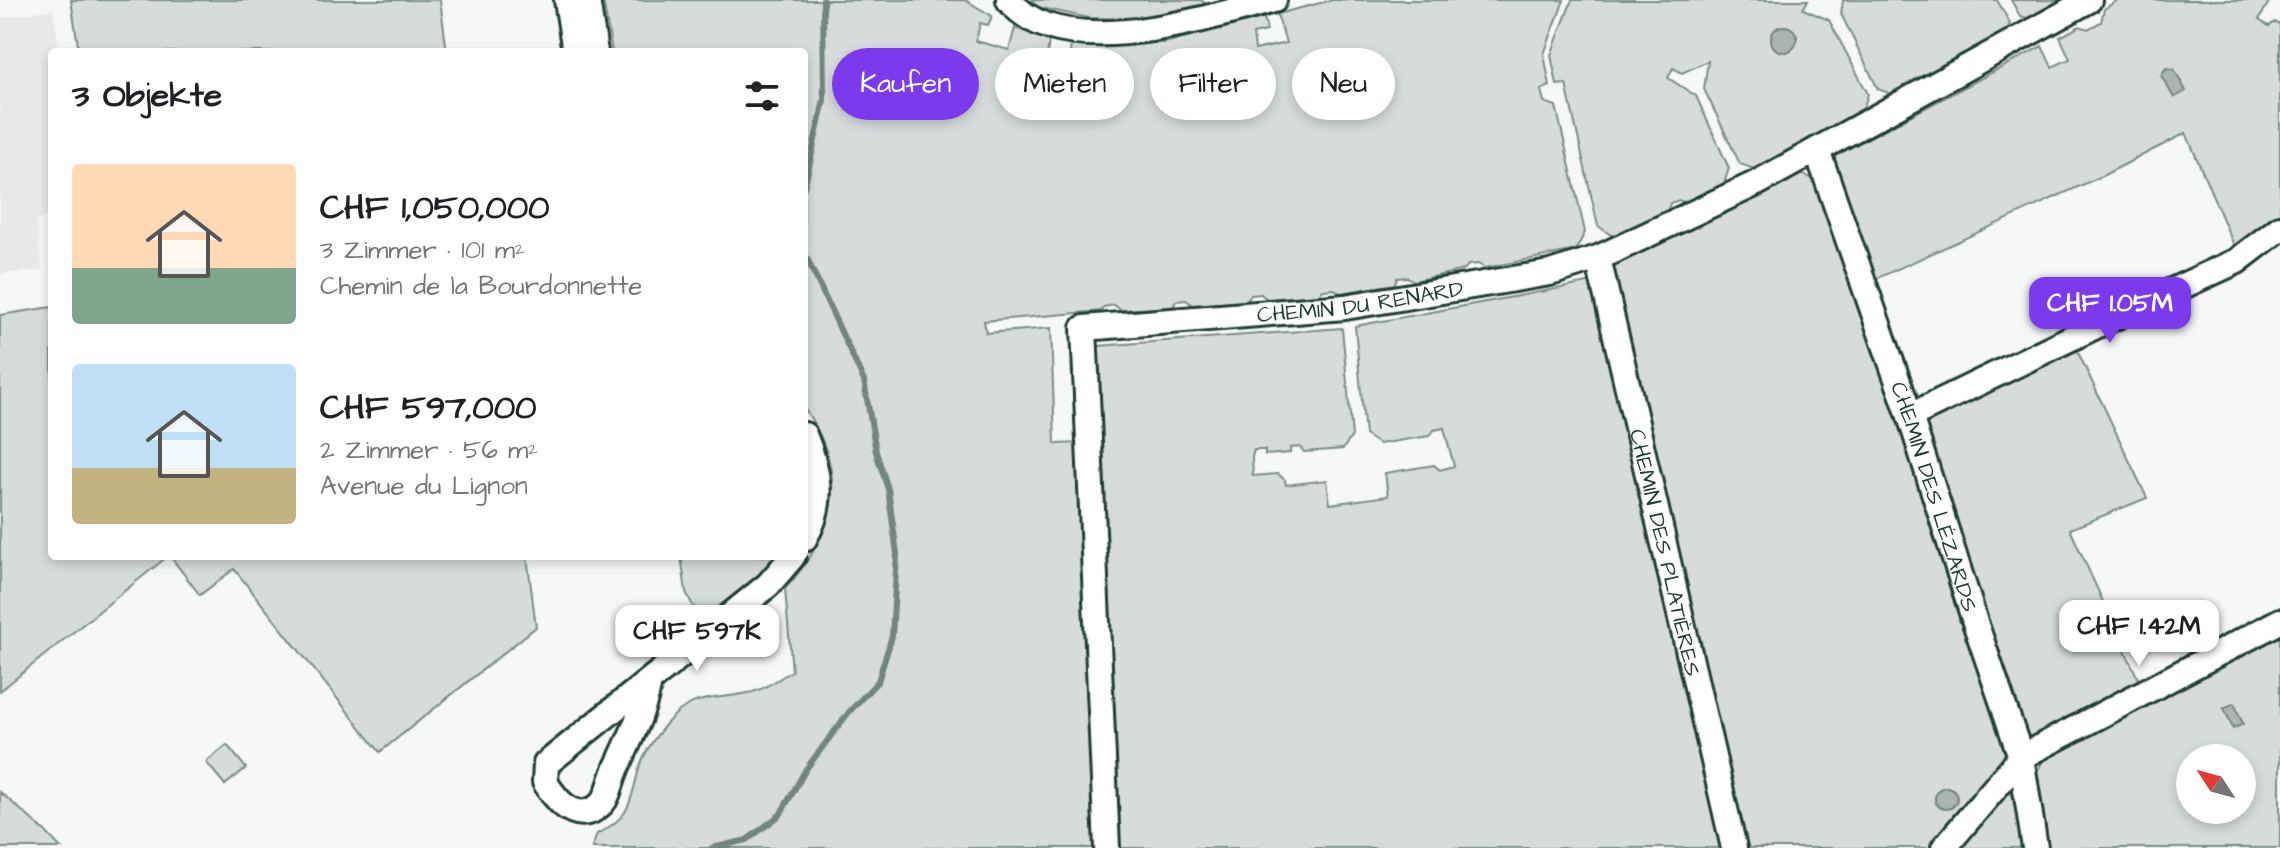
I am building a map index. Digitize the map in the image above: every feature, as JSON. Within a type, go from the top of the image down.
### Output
[{"type":"street","points":[[567,0],[574,48]]},
{"type":"street","points":[[587,0],[594,48]]},
{"type":"street","points":[[1009,0],[1019,13],[1045,26],[1096,33],[1147,31],[1274,0]]},
{"type":"street","name":"CHEMIN DU RENARD","points":[[1107,848],[1084,328],[1345,307],[1550,273],[1598,258],[1757,183],[2089,0]]},
{"type":"street","name":"CHEMIN DES LÉZARDS","points":[[1817,150],[1910,416],[2021,757],[2035,848]]},
{"type":"street","points":[[1910,416],[2237,261],[2280,228]]},
{"type":"street","name":"CHEMIN DES PLATIÈRES","points":[[1598,258],[1734,848]]},
{"type":"street","points":[[808,445],[815,462],[819,494],[808,530]]},
{"type":"street","points":[[649,682],[645,706],[606,797],[599,806],[587,812],[576,812],[558,800],[545,782],[546,764],[768,585],[790,560]]},
{"type":"street","points":[[1944,848],[2021,757],[2280,621]]},
{"type":"shaded area","points":[[71,0],[440,0],[446,48],[78,48]]},
{"type":"shaded area","points":[[603,0],[965,0],[992,16],[988,25],[980,23],[976,41],[1002,48],[995,48],[995,120],[1134,120],[1134,48],[1070,48],[1071,43],[1164,43],[1264,17],[1267,31],[1253,34],[1255,48],[1150,48],[1150,120],[1276,120],[1276,48],[1264,48],[1286,43],[1277,14],[1332,0],[1564,0],[1544,54],[1550,86],[1541,90],[1544,102],[1556,106],[1585,232],[1576,250],[1485,268],[1478,264],[1468,265],[1464,270],[1414,281],[1407,277],[1397,278],[1395,284],[1340,293],[1334,289],[1323,290],[1318,295],[1267,299],[1261,294],[1251,295],[1247,301],[1193,305],[1186,300],[1176,301],[1173,307],[1121,310],[1114,305],[1101,311],[984,321],[986,333],[1051,328],[1055,444],[1083,443],[1097,848],[592,848],[597,834],[624,813],[645,755],[676,714],[694,702],[760,689],[792,671],[785,589],[808,560],[826,524],[832,479],[828,456],[808,414],[808,48],[611,48]]},
{"type":"shaded area","points":[[1032,0],[1201,0],[1206,4],[1138,19],[1089,18],[1033,6]]},
{"type":"shaded area","points":[[1572,0],[1808,0],[1803,9],[1829,20],[1868,94],[1862,113],[1754,169],[1740,164],[1704,89],[1708,61],[1682,73],[1673,68],[1668,78],[1696,96],[1729,168],[1723,187],[1687,205],[1679,200],[1670,203],[1667,213],[1614,237],[1598,226],[1566,84],[1557,85],[1551,55]]},
{"type":"shaded area","points":[[1843,0],[1997,0],[2010,23],[2005,38],[1896,96],[1878,89],[1841,14]]},
{"type":"shaded area","points":[[2011,0],[2073,0],[2038,21],[2020,16]]},
{"type":"shaded area","points":[[2118,0],[2270,0],[2259,20],[2269,26],[2275,22],[2280,25],[2280,221],[2238,255],[2186,133],[2104,175],[1869,282],[1830,170],[1836,155],[2042,46],[2052,67],[2070,59],[2060,37],[2080,26],[2088,29],[2101,22],[2104,9]]},
{"type":"shaded area","points":[[53,9],[59,48],[48,48],[48,216],[36,220],[42,270],[0,274],[0,18]]},
{"type":"shaded area","points":[[1784,26],[1793,30],[1797,39],[1793,48],[1784,52],[1775,48],[1771,39],[1775,30]]},
{"type":"shaded area","points":[[1015,28],[1049,39],[1048,48],[1010,48]]},
{"type":"shaded area","points":[[2166,68],[2174,69],[2186,91],[2174,98],[2161,75]]},
{"type":"shaded area","points":[[1800,174],[1815,179],[1887,384],[1963,618],[1959,620],[1965,636],[1972,639],[2007,748],[2004,763],[1931,848],[1744,848],[1611,271],[1615,265]]},
{"type":"shaded area","points":[[1594,282],[1725,848],[1116,848],[1098,346],[1342,328],[1352,436],[1343,449],[1304,452],[1300,447],[1290,448],[1290,453],[1265,455],[1265,450],[1254,450],[1252,457],[1253,476],[1278,474],[1286,485],[1327,480],[1330,504],[1388,496],[1385,473],[1434,465],[1440,470],[1454,466],[1444,428],[1434,430],[1429,436],[1379,444],[1365,435],[1355,326]]},
{"type":"shaded area","points":[[48,308],[48,560],[163,560],[0,691],[0,315]]},
{"type":"shaded area","points":[[2076,348],[2147,498],[2070,529],[2140,683],[2101,706],[2081,709],[2074,720],[2038,739],[2023,735],[1920,430],[1927,417]]},
{"type":"shaded area","points":[[173,560],[528,560],[536,627],[380,752],[234,569],[200,595]]},
{"type":"shaded area","points":[[682,560],[772,560],[750,584],[701,622],[686,592]]},
{"type":"shaded area","points":[[2280,630],[2280,848],[2046,848],[2035,776],[2045,756]]},
{"type":"shaded area","points":[[2234,703],[2243,724],[2233,729],[2224,708]]},
{"type":"shaded area","points":[[227,745],[246,768],[225,785],[206,762]]},
{"type":"shaded area","points":[[1946,787],[1954,790],[1957,798],[1954,806],[1946,809],[1938,806],[1935,798],[1938,790]]},
{"type":"shaded area","points":[[0,792],[45,831],[61,848],[0,848]]},
{"type":"shaded area","points":[[2003,792],[2019,796],[2027,848],[1957,848]]},
{"type":"waterway","points":[[808,170],[824,100],[823,0]]},
{"type":"waterway","points":[[712,848],[747,840],[780,815],[806,769],[849,712],[878,681],[892,636],[897,554],[888,489],[876,452],[864,381],[808,261]]}]
